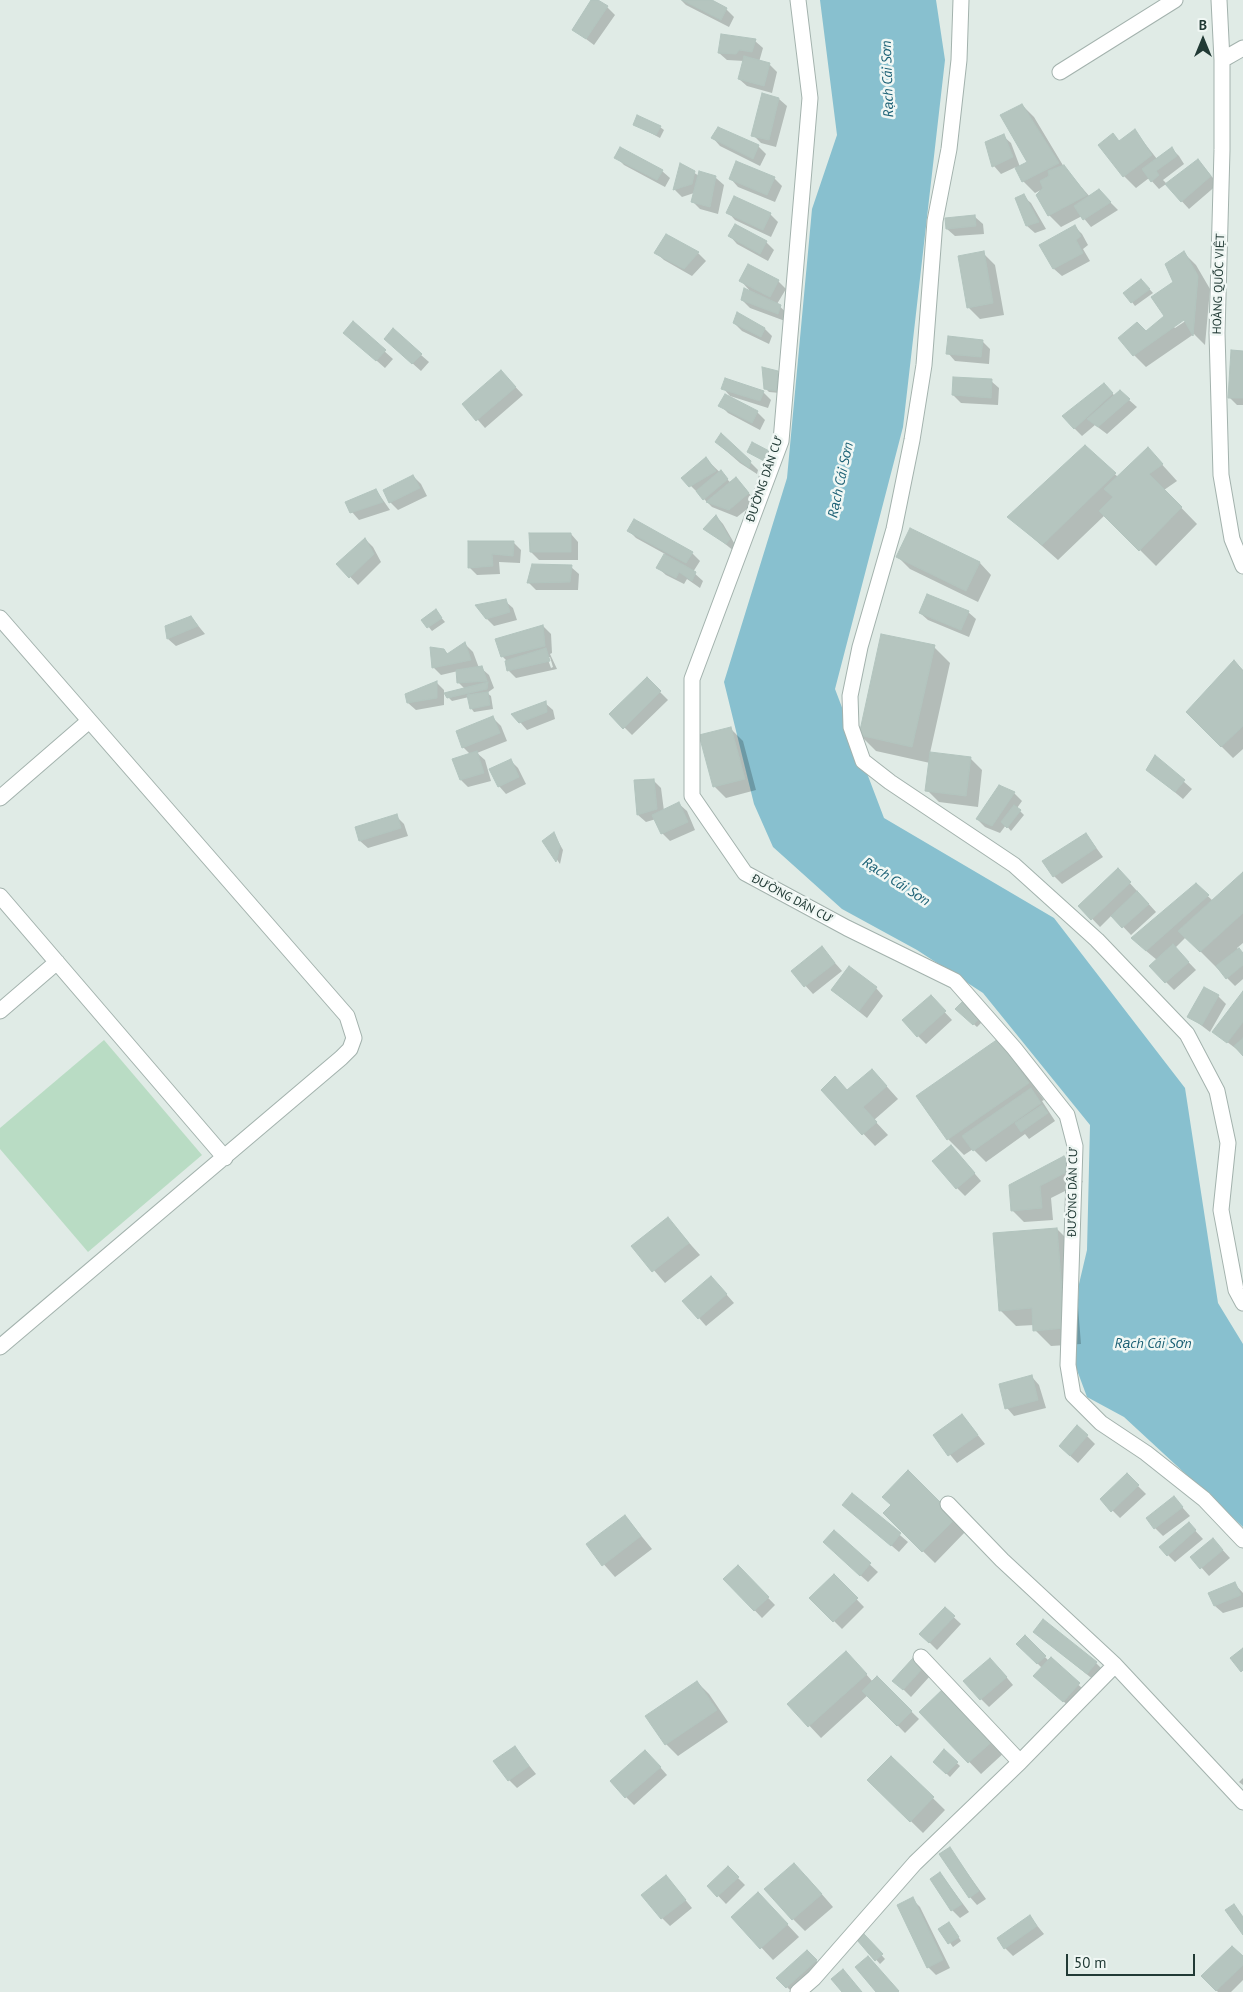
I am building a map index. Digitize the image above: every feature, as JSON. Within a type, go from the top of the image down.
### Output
[{"type":"street","name":"ĐƯỜNG DÂN CƯ","points":[[798,0],[810,98],[781,441],[692,679],[692,796],[745,874],[955,981],[1014,1048],[1067,1115],[1075,1146],[1068,1365],[1073,1395],[1101,1423],[1146,1453],[1204,1499],[1243,1540]]},
{"type":"street","points":[[961,0],[959,60],[950,149],[935,221],[924,365],[912,440],[894,529],[860,647],[850,696],[851,727],[863,761],[890,782],[1014,866],[1097,940],[1186,1034],[1217,1091],[1228,1143],[1221,1210],[1236,1290],[1243,1303]]},
{"type":"street","points":[[1060,72],[1175,0]]},
{"type":"street","name":"HOÀNG QUỐC VIỆT","points":[[1219,0],[1222,60],[1218,383],[1221,475],[1238,535],[1243,566]]},
{"type":"street","points":[[1222,60],[1243,48]]},
{"type":"street","points":[[0,618],[347,1016],[354,1038],[350,1049],[341,1058],[0,1347]]},
{"type":"street","points":[[0,798],[89,721]]},
{"type":"street","points":[[0,896],[225,1158]]},
{"type":"street","points":[[0,1011],[57,962]]},
{"type":"street","points":[[948,1504],[1002,1560],[1115,1665],[1243,1802]]},
{"type":"street","points":[[921,1656],[1020,1762]]},
{"type":"street","points":[[798,1992],[814,1978],[915,1864],[1020,1762],[1115,1665]]},
{"type":"green space","points":[[104,1040],[202,1155],[88,1252],[0,1149],[0,1128]]},
{"type":"water","name":"Rạch Cái Sơn","points":[[820,0],[936,0],[945,60],[903,427],[835,689],[884,818],[1054,918],[1185,1088],[1218,1303],[1243,1344],[1243,1527],[1124,1417],[1087,1397],[1074,1362],[1079,1284],[1087,1250],[1090,1125],[983,993],[917,950],[842,909],[773,847],[754,804],[724,682],[787,478],[812,209],[837,135]]},
{"type":"building","points":[[591,0],[598,0],[608,6],[586,39],[572,30]]},
{"type":"building","points":[[682,0],[712,0],[727,8],[721,20]]},
{"type":"building","points":[[721,34],[756,39],[752,52],[739,50],[736,54],[718,53]]},
{"type":"building","points":[[744,56],[770,63],[764,86],[738,79]]},
{"type":"building","points":[[762,93],[779,98],[769,140],[751,136]]},
{"type":"building","points":[[1022,104],[1059,163],[1022,182],[1015,168],[1027,162],[1000,115]]},
{"type":"building","points":[[637,115],[661,126],[656,135],[633,125]]},
{"type":"building","points":[[718,127],[759,145],[753,159],[711,138]]},
{"type":"building","points":[[1135,129],[1152,155],[1123,177],[1098,145],[1113,133],[1119,141]]},
{"type":"building","points":[[1004,134],[1013,157],[992,167],[985,142]]},
{"type":"building","points":[[620,147],[663,170],[657,180],[614,158]]},
{"type":"building","points":[[1172,147],[1177,156],[1156,171],[1159,175],[1151,182],[1142,169]]},
{"type":"building","points":[[1198,159],[1211,176],[1181,202],[1165,184]]},
{"type":"building","points":[[736,161],[775,177],[767,195],[729,179]]},
{"type":"building","points":[[680,163],[695,171],[692,184],[673,190]]},
{"type":"building","points":[[1064,165],[1087,195],[1048,216],[1036,195],[1043,188],[1040,181],[1049,176],[1048,171]]},
{"type":"building","points":[[699,171],[716,176],[710,207],[691,202]]},
{"type":"building","points":[[1099,189],[1111,202],[1083,220],[1074,206]]},
{"type":"building","points":[[1024,194],[1039,222],[1026,226],[1015,198]]},
{"type":"building","points":[[734,196],[771,213],[763,230],[726,213]]},
{"type":"building","points":[[975,215],[976,226],[946,229],[945,218]]},
{"type":"building","points":[[735,224],[767,241],[760,254],[728,236]]},
{"type":"building","points":[[1075,225],[1081,236],[1076,240],[1083,253],[1053,269],[1039,245]]},
{"type":"building","points":[[666,234],[699,252],[684,269],[654,253]]},
{"type":"building","points":[[984,251],[993,303],[967,308],[958,256]]},
{"type":"building","points":[[1184,251],[1198,276],[1193,336],[1184,320],[1133,356],[1118,338],[1137,322],[1146,331],[1164,316],[1151,297],[1173,282],[1165,264]]},
{"type":"building","points":[[748,264],[779,280],[770,297],[739,281]]},
{"type":"building","points":[[1141,279],[1150,289],[1131,303],[1123,293]]},
{"type":"building","points":[[744,288],[781,305],[778,314],[741,300]]},
{"type":"building","points":[[737,312],[765,328],[761,337],[733,323]]},
{"type":"building","points":[[353,321],[386,350],[376,361],[343,333]]},
{"type":"building","points":[[393,328],[422,354],[412,364],[384,339]]},
{"type":"building","points":[[948,336],[983,340],[981,357],[946,354]]},
{"type":"building","points":[[1231,350],[1243,351],[1243,398],[1228,398]]},
{"type":"building","points":[[762,367],[778,371],[777,391],[764,389]]},
{"type":"building","points":[[501,370],[516,387],[476,421],[462,404]]},
{"type":"building","points":[[953,377],[992,379],[991,398],[952,395]]},
{"type":"building","points":[[725,378],[764,391],[760,401],[721,389]]},
{"type":"building","points":[[1104,383],[1113,393],[1074,429],[1062,416]]},
{"type":"building","points":[[1120,390],[1130,399],[1098,427],[1087,419]]},
{"type":"building","points":[[725,394],[758,411],[752,423],[718,406]]},
{"type":"building","points":[[721,433],[751,461],[749,468],[715,442]]},
{"type":"building","points":[[752,442],[771,452],[766,462],[747,452]]},
{"type":"building","points":[[1085,445],[1116,473],[1042,545],[1007,517]]},
{"type":"building","points":[[1148,447],[1163,464],[1149,474],[1182,507],[1139,551],[1099,511],[1113,497],[1104,489]]},
{"type":"building","points":[[706,457],[716,471],[689,487],[681,478]]},
{"type":"building","points":[[721,470],[728,479],[703,500],[696,491]]},
{"type":"building","points":[[413,475],[420,488],[389,503],[383,490]]},
{"type":"building","points":[[736,477],[749,493],[729,510],[706,502]]},
{"type":"building","points":[[376,489],[383,502],[350,513],[345,502]]},
{"type":"building","points":[[716,515],[730,539],[726,544],[703,529]]},
{"type":"building","points":[[634,519],[693,552],[686,563],[627,531]]},
{"type":"building","points":[[910,528],[980,562],[966,591],[896,557]]},
{"type":"building","points":[[529,533],[571,533],[571,552],[530,552]]},
{"type":"building","points":[[365,538],[374,554],[349,578],[336,564]]},
{"type":"building","points":[[468,541],[514,541],[513,556],[492,554],[493,566],[468,568]]},
{"type":"building","points":[[664,554],[696,572],[692,581],[679,572],[676,578],[656,568]]},
{"type":"building","points":[[532,564],[572,565],[570,582],[527,583]]},
{"type":"building","points":[[927,594],[969,611],[961,630],[919,613]]},
{"type":"building","points":[[506,599],[510,612],[486,619],[475,605]]},
{"type":"building","points":[[436,609],[442,618],[427,628],[421,620]]},
{"type":"building","points":[[191,616],[198,626],[167,639],[165,626]]},
{"type":"building","points":[[543,625],[545,646],[501,657],[495,639]]},
{"type":"building","points":[[881,634],[935,645],[912,747],[859,735]]},
{"type":"building","points":[[465,642],[471,660],[432,668],[430,647],[444,649],[447,654]]},
{"type":"building","points":[[546,648],[550,661],[507,671],[505,661]]},
{"type":"building","points":[[1234,660],[1243,671],[1243,726],[1221,747],[1186,712]]},
{"type":"building","points":[[482,666],[487,681],[457,683],[456,670]]},
{"type":"building","points":[[647,677],[661,691],[623,729],[609,714]]},
{"type":"building","points":[[437,681],[437,698],[407,703],[405,694]]},
{"type":"building","points":[[488,682],[487,689],[447,698],[444,693]]},
{"type":"building","points":[[488,692],[490,705],[470,709],[467,695]]},
{"type":"building","points":[[546,701],[547,712],[519,723],[511,714]]},
{"type":"building","points":[[493,716],[500,733],[462,748],[456,731]]},
{"type":"building","points":[[731,727],[745,779],[713,787],[699,735]]},
{"type":"building","points":[[477,751],[484,773],[460,780],[452,759]]},
{"type":"building","points":[[930,752],[971,757],[966,796],[925,791]]},
{"type":"building","points":[[1155,755],[1185,780],[1175,792],[1146,770]]},
{"type":"building","points":[[511,759],[519,777],[498,787],[489,769]]},
{"type":"building","points":[[654,779],[657,809],[637,815],[634,780]]},
{"type":"building","points":[[999,785],[1015,792],[992,826],[976,819]]},
{"type":"building","points":[[679,802],[688,822],[661,834],[652,815]]},
{"type":"building","points":[[1014,805],[1021,810],[1007,828],[1001,822]]},
{"type":"building","points":[[397,814],[401,828],[359,841],[355,827]]},
{"type":"building","points":[[554,832],[560,846],[556,862],[542,841]]},
{"type":"building","points":[[1086,833],[1096,848],[1053,877],[1042,861]]},
{"type":"building","points":[[1118,868],[1131,882],[1091,920],[1078,906]]},
{"type":"building","points":[[1243,872],[1243,913],[1200,952],[1178,931]]},
{"type":"building","points":[[1196,883],[1209,895],[1146,951],[1131,938]]},
{"type":"building","points":[[1137,891],[1149,904],[1122,928],[1111,916]]},
{"type":"building","points":[[1173,944],[1189,962],[1165,983],[1149,966]]},
{"type":"building","points":[[822,946],[835,963],[804,987],[791,971]]},
{"type":"building","points":[[1239,948],[1243,953],[1243,965],[1226,979],[1216,966]]},
{"type":"building","points":[[849,966],[877,987],[859,1011],[831,990]]},
{"type":"building","points":[[1204,987],[1219,995],[1202,1025],[1187,1017]]},
{"type":"building","points":[[1243,991],[1243,1022],[1227,1043],[1212,1032]]},
{"type":"building","points":[[931,995],[946,1011],[917,1037],[902,1020]]},
{"type":"building","points":[[965,999],[982,1015],[973,1025],[955,1009]]},
{"type":"building","points":[[1243,1038],[1243,1056],[1234,1046]]},
{"type":"building","points":[[998,1039],[1029,1083],[947,1140],[916,1096]]},
{"type":"building","points":[[872,1069],[887,1086],[863,1107],[877,1122],[862,1135],[821,1090],[835,1076],[847,1090]]},
{"type":"building","points":[[1031,1088],[1041,1103],[973,1151],[962,1136]]},
{"type":"building","points":[[1042,1105],[1048,1113],[1021,1132],[1015,1123]]},
{"type":"building","points":[[951,1145],[975,1173],[956,1189],[932,1161]]},
{"type":"building","points":[[1064,1156],[1072,1169],[1040,1186],[1042,1208],[1011,1211],[1009,1185]]},
{"type":"building","points":[[668,1217],[689,1243],[652,1272],[631,1246]]},
{"type":"building","points":[[1057,1228],[1065,1328],[1033,1331],[1032,1308],[999,1311],[993,1233]]},
{"type":"building","points":[[711,1276],[727,1294],[698,1319],[682,1301]]},
{"type":"building","points":[[1032,1375],[1038,1400],[1005,1409],[999,1384]]},
{"type":"building","points":[[962,1414],[978,1435],[948,1456],[933,1435]]},
{"type":"building","points":[[1077,1425],[1088,1435],[1070,1456],[1059,1446]]},
{"type":"building","points":[[908,1470],[956,1518],[922,1552],[883,1513],[891,1505],[882,1497]]},
{"type":"building","points":[[1127,1473],[1139,1485],[1111,1512],[1100,1499]]},
{"type":"building","points":[[852,1493],[901,1533],[891,1546],[842,1505]]},
{"type":"building","points":[[1174,1496],[1183,1507],[1154,1529],[1146,1518]]},
{"type":"building","points":[[625,1515],[641,1536],[602,1566],[586,1544]]},
{"type":"building","points":[[1189,1522],[1196,1530],[1167,1556],[1159,1547]]},
{"type":"building","points":[[834,1530],[871,1563],[860,1576],[823,1542]]},
{"type":"building","points":[[1213,1538],[1223,1550],[1200,1569],[1190,1557]]},
{"type":"building","points":[[738,1565],[769,1597],[754,1611],[723,1579]]},
{"type":"building","points":[[834,1574],[858,1598],[833,1622],[809,1598]]},
{"type":"building","points":[[1235,1582],[1241,1595],[1214,1606],[1208,1593]]},
{"type":"building","points":[[945,1607],[955,1616],[929,1643],[919,1634]]},
{"type":"building","points":[[1043,1619],[1097,1662],[1087,1674],[1033,1632]]},
{"type":"building","points":[[1025,1635],[1046,1656],[1037,1664],[1016,1644]]},
{"type":"building","points":[[1243,1648],[1243,1670],[1241,1672],[1230,1658]]},
{"type":"building","points":[[846,1651],[867,1674],[808,1727],[787,1704]]},
{"type":"building","points":[[1051,1657],[1080,1683],[1063,1702],[1033,1676]]},
{"type":"building","points":[[913,1658],[923,1668],[903,1690],[892,1681]]},
{"type":"building","points":[[990,1658],[1007,1677],[980,1700],[963,1681]]},
{"type":"building","points":[[877,1676],[912,1711],[897,1726],[862,1691]]},
{"type":"building","points":[[697,1681],[717,1710],[665,1745],[645,1716]]},
{"type":"building","points":[[945,1687],[995,1739],[968,1763],[919,1712]]},
{"type":"building","points":[[515,1746],[529,1766],[508,1781],[493,1761]]},
{"type":"building","points":[[944,1749],[958,1762],[946,1774],[933,1762]]},
{"type":"building","points":[[645,1750],[661,1767],[625,1798],[610,1781]]},
{"type":"building","points":[[891,1756],[934,1797],[910,1822],[867,1780]]},
{"type":"building","points":[[950,1847],[979,1891],[969,1898],[939,1854]]},
{"type":"building","points":[[794,1863],[822,1894],[792,1920],[764,1889]]},
{"type":"building","points":[[728,1866],[739,1877],[717,1897],[707,1886]]},
{"type":"building","points":[[940,1872],[962,1904],[951,1911],[930,1879]]},
{"type":"building","points":[[666,1875],[686,1900],[661,1919],[641,1895]]},
{"type":"building","points":[[758,1892],[788,1924],[760,1949],[731,1917]]},
{"type":"building","points":[[913,1897],[943,1960],[927,1968],[897,1905]]},
{"type":"building","points":[[1234,1904],[1243,1917],[1243,1935],[1225,1910]]},
{"type":"building","points":[[1030,1915],[1037,1926],[1004,1949],[997,1938]]},
{"type":"building","points":[[949,1922],[959,1937],[948,1944],[938,1929]]},
{"type":"building","points":[[864,1934],[883,1954],[875,1961],[857,1940]]},
{"type":"building","points":[[1232,1946],[1243,1956],[1243,1965],[1216,1991],[1201,1976]]},
{"type":"building","points":[[807,1950],[817,1960],[786,1988],[776,1978]]},
{"type":"building","points":[[868,1956],[898,1992],[876,1992],[855,1967]]},
{"type":"building","points":[[843,1969],[862,1992],[842,1992],[831,1979]]}]
